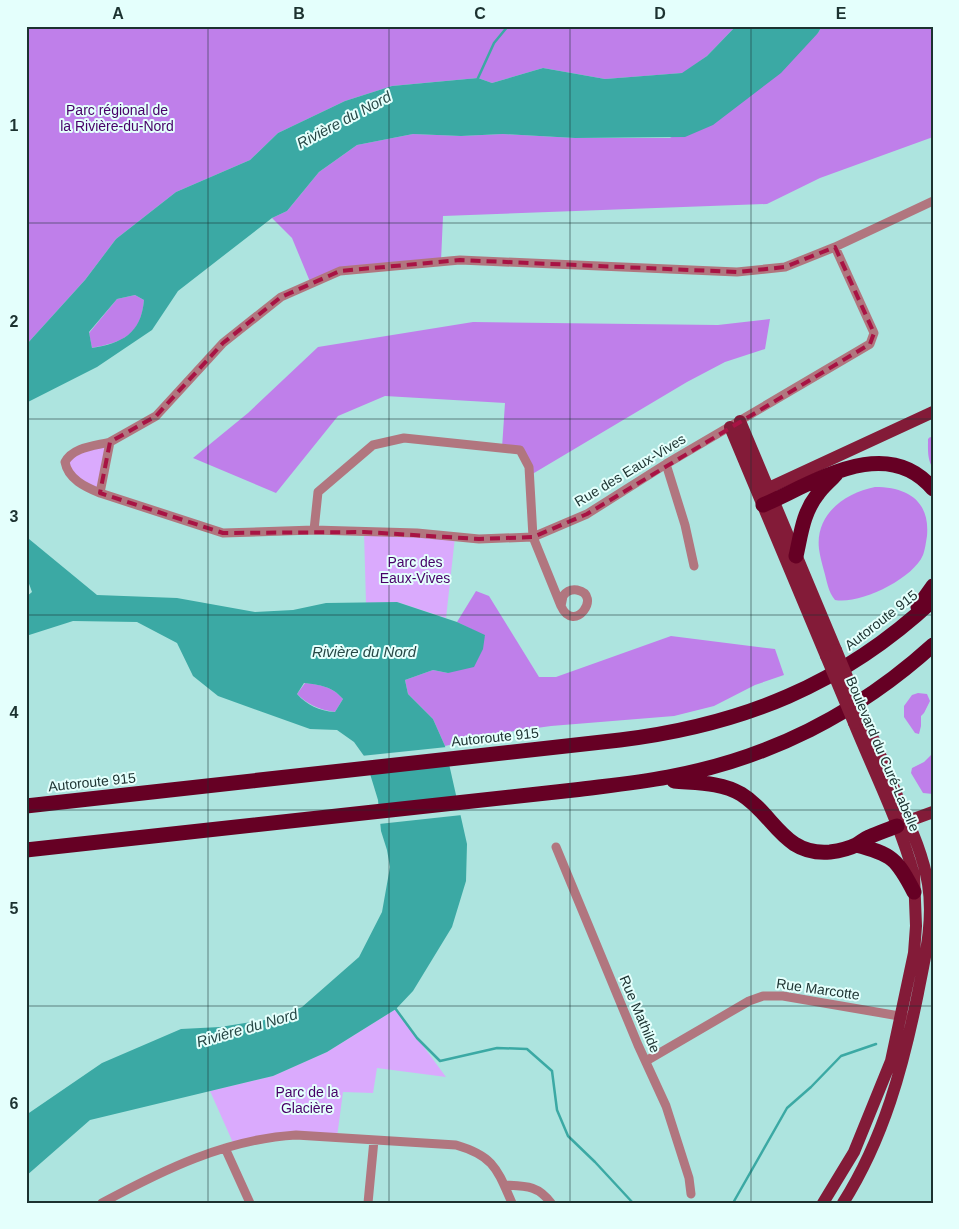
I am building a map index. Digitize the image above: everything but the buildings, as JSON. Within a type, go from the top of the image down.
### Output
[{"type":"highway","points":[[766,497],[864,464],[891,464],[914,472],[933,489]]},
{"type":"highway","points":[[796,556],[802,526],[810,506],[817,494],[837,473]]},
{"type":"highway","points":[[908,623],[933,586]]},
{"type":"highway","name":"Autoroute 915","points":[[26,806],[650,736],[728,719],[774,703],[822,681],[863,656],[908,623],[933,600]]},
{"type":"highway","points":[[26,850],[461,803],[655,779],[699,770],[730,762],[801,735],[867,698],[933,646]]},
{"type":"highway","points":[[655,779],[710,784],[736,792],[756,806],[785,838],[806,850],[828,852],[856,845],[867,838],[902,824]]},
{"type":"highway","points":[[856,845],[877,850],[892,858],[901,868],[914,892]]},
{"type":"main road","points":[[735,424],[766,497],[933,412]]},
{"type":"main road","name":"Boulevard du Curé-Labelle","points":[[766,497],[796,556],[831,653]]},
{"type":"main road","name":"Boulevard du Curé-Labelle","points":[[766,497],[902,824],[926,872],[929,891],[931,918],[927,948],[907,1018],[887,1074],[854,1152],[823,1203]]},
{"type":"main road","points":[[902,824],[933,812]]},
{"type":"main road","name":"Boulevard du Curé-Labelle","points":[[843,1203],[869,1155],[887,1114],[902,1063],[916,917],[914,875],[902,824]]},
{"type":"street","name":"Rue des Eaux-Vives","points":[[835,247],[874,333],[870,344],[666,464],[587,514],[533,537],[479,539],[417,533],[314,530],[223,533],[100,493],[84,486],[67,472],[65,462],[68,455],[77,450],[110,442],[156,416],[223,343],[281,297],[340,271],[460,260],[737,272],[785,267],[835,247],[933,201]]},
{"type":"street","points":[[314,530],[318,492],[373,445],[404,438],[520,450],[529,468],[533,537],[561,606]]},
{"type":"street","points":[[100,493],[110,442]]},
{"type":"street","points":[[666,464],[686,524],[694,566]]},
{"type":"street","name":"Rue Mathilde","points":[[556,847],[668,1114],[689,1178],[691,1194]]},
{"type":"street","name":"Rue Marcotte","points":[[646,1061],[744,1003],[763,996],[783,996],[907,1018]]},
{"type":"street","points":[[102,1203],[144,1180],[195,1158],[249,1141],[296,1135],[456,1145],[474,1150],[490,1160],[505,1185],[512,1203]]},
{"type":"street","points":[[368,1203],[374,1140]]},
{"type":"street","points":[[225,1148],[250,1203]]},
{"type":"street","points":[[505,1185],[527,1186],[544,1194],[551,1203]]},
{"type":"street","points":[[120,1193],[123,1203]]},
{"type":"highlighted area","points":[[835,247],[874,333],[870,344],[587,514],[533,537],[479,539],[364,532],[223,533],[100,493],[110,442],[156,416],[223,343],[281,297],[340,271],[460,260],[737,272],[785,267]]},
{"type":"green space","name":"Parc régional de la Rivière-du-Nord","points":[[26,26],[736,26],[707,56],[683,73],[605,79],[543,68],[492,83],[478,78],[392,86],[345,101],[278,133],[250,160],[176,192],[116,239],[85,280],[26,345]]},
{"type":"green space","points":[[822,26],[933,26],[933,137],[820,178],[767,204],[443,216],[441,261],[340,271],[311,284],[292,238],[272,218],[287,211],[319,172],[357,145],[413,134],[670,138],[818,33]]},
{"type":"green space","points":[[135,295],[144,300],[139,321],[134,329],[128,335],[113,343],[92,348],[89,333],[117,299]]},
{"type":"green space","points":[[770,319],[765,349],[725,362],[687,382],[529,476],[520,449],[502,448],[505,403],[385,396],[338,416],[276,493],[193,458],[248,413],[318,347],[473,322],[718,325]]},
{"type":"green space","points":[[930,437],[933,438],[933,468],[928,454],[928,439]]},
{"type":"green space","points":[[110,442],[100,493],[67,471],[69,455]]},
{"type":"green space","points":[[875,487],[907,493],[921,505],[927,524],[927,536],[923,555],[908,573],[884,588],[857,598],[835,600],[828,586],[819,552],[819,537],[822,525],[834,507],[843,500],[853,494]]},
{"type":"green space","name":"Parc des Eaux-Vives","points":[[364,532],[455,537],[446,618],[397,602],[366,603]]},
{"type":"green space","points":[[476,591],[489,596],[539,677],[556,677],[671,636],[775,649],[784,675],[755,685],[714,706],[674,716],[551,726],[500,733],[445,746],[433,719],[408,694],[405,680],[433,670],[448,673],[485,636],[457,622]]},
{"type":"green space","points":[[305,683],[326,687],[335,691],[343,699],[335,712],[314,706],[297,694]]},
{"type":"green space","points":[[918,693],[927,694],[930,701],[921,716],[919,734],[915,733],[904,717],[904,706],[912,695]]},
{"type":"green space","points":[[933,753],[933,794],[923,793],[911,773],[912,768],[924,762]]},
{"type":"green space","name":"Parc de la Glacière","points":[[396,1009],[446,1077],[377,1068],[373,1093],[343,1092],[337,1137],[296,1135],[234,1145],[210,1091],[273,1076],[327,1052]]},
{"type":"water","name":"Rivière du Nord","points":[[736,26],[822,26],[818,33],[781,73],[713,125],[685,137],[575,138],[503,134],[461,136],[413,134],[357,145],[319,172],[287,211],[272,218],[178,291],[152,330],[97,367],[26,403],[26,345],[85,280],[116,239],[176,192],[250,160],[278,133],[345,101],[392,86],[478,78],[492,83],[543,68],[605,79],[682,73],[707,56]],"holes":[[[135,295],[144,300],[139,321],[128,335],[121,340],[92,348],[89,332],[117,299]]]},
{"type":"water","name":"Rivière du Nord","points":[[26,539],[29,539],[97,595],[177,598],[255,612],[293,610],[326,603],[397,602],[457,622],[485,635],[483,649],[474,667],[448,673],[433,670],[405,680],[408,694],[433,719],[445,746],[467,844],[466,881],[452,927],[413,991],[396,1009],[327,1052],[273,1076],[90,1120],[26,1176],[26,1115],[102,1063],[181,1029],[220,1027],[277,1018],[302,1007],[359,957],[382,912],[390,867],[381,831],[378,800],[364,756],[354,742],[337,730],[310,729],[218,696],[193,676],[177,643],[137,622],[73,621],[26,636],[26,597],[32,592],[28,581],[26,581]],"holes":[[[304,683],[335,691],[343,699],[335,712],[314,707],[297,694]]]},
{"type":"pier","points":[[447,747],[451,764],[364,765],[361,756]]},
{"type":"pier","points":[[376,806],[461,808],[462,815],[379,824]]},
{"type":"waterway","name":"Rivière du Nord","points":[[478,78],[494,43],[508,26]]},
{"type":"waterway","points":[[395,1008],[417,1038],[440,1061],[497,1048],[527,1049],[552,1071],[557,1110],[568,1136],[633,1203]]},
{"type":"waterway","points":[[733,1203],[787,1108],[811,1087],[841,1056],[876,1044]]}]
